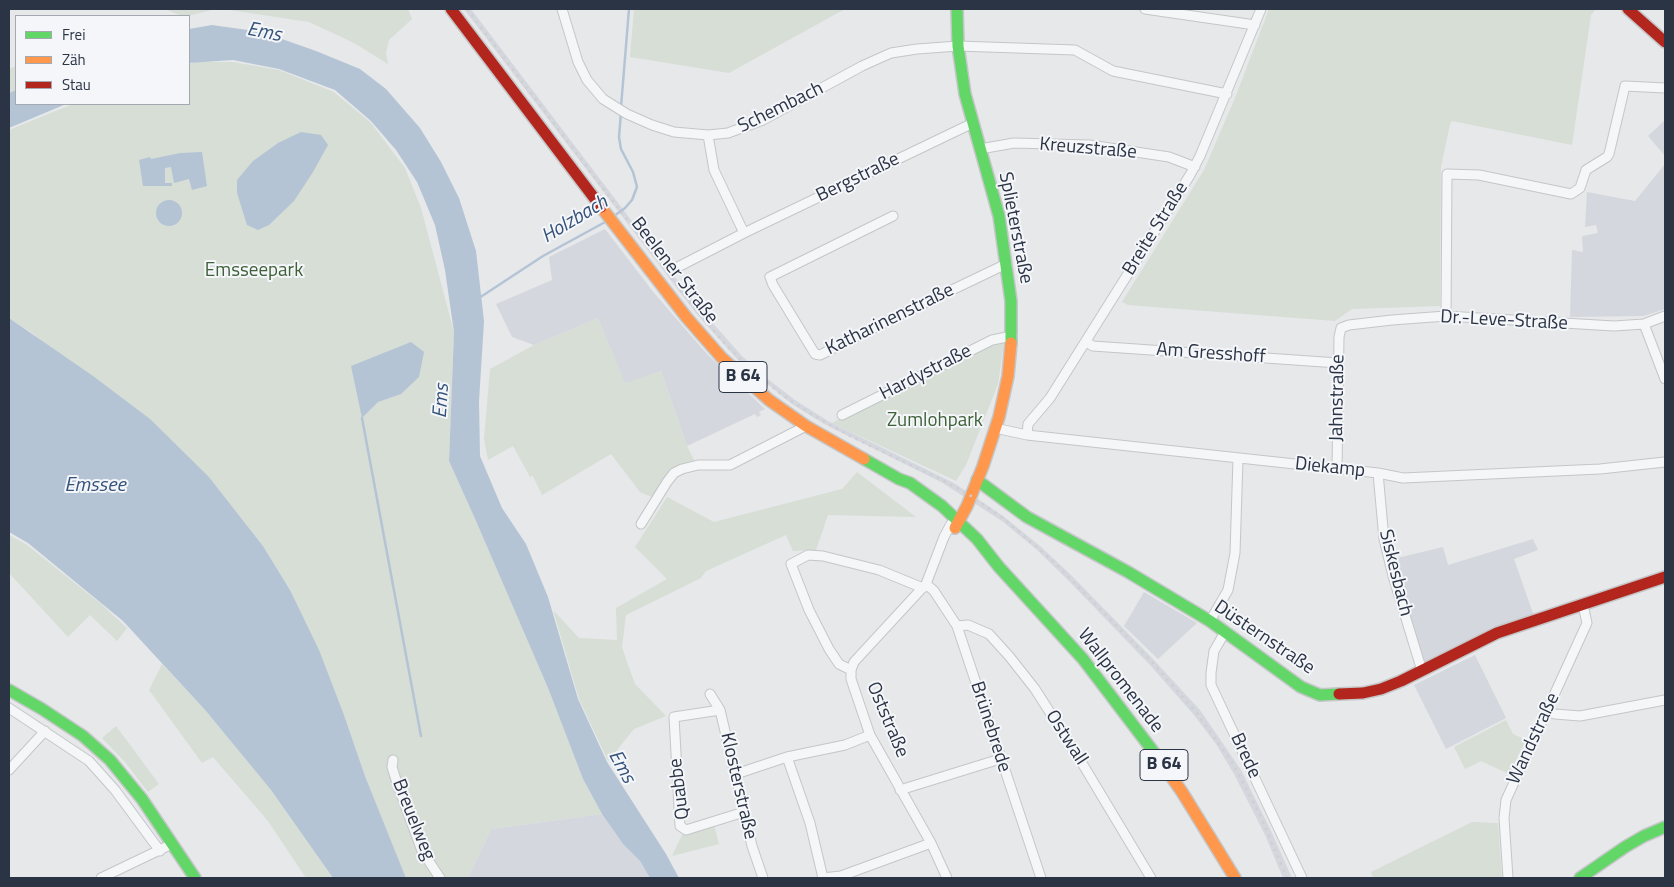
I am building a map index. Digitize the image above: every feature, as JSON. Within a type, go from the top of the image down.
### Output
[{"type":"street","name":"Beelener Straße","points":[[451,9],[666,292],[710,344],[745,380],[806,426],[899,479],[910,483],[923,492],[955,523]]},
{"type":"street","name":"Schembach","points":[[562,9],[578,62],[587,80],[603,99],[627,114],[674,132],[708,135],[728,133],[763,120],[862,66],[891,53],[958,46],[1075,50],[1113,71],[1227,94]]},
{"type":"street","name":"Splieterstraße","points":[[955,523],[977,480],[995,428],[1008,376],[1012,336],[1011,301],[999,216],[965,94],[958,46],[956,9]]},
{"type":"street","points":[[1144,9],[1255,25]]},
{"type":"street","name":"Breite Straße","points":[[1027,435],[1028,424],[1050,398],[1195,167],[1261,9]]},
{"type":"street","points":[[1628,9],[1665,42]]},
{"type":"street","points":[[1446,316],[1447,174],[1479,175],[1571,194],[1580,188],[1586,170],[1609,154],[1625,86],[1665,88]]},
{"type":"street","name":"Bergstraße","points":[[676,268],[744,233],[973,123]]},
{"type":"street","points":[[708,135],[714,170],[744,233]]},
{"type":"street","name":"Kreuzstraße","points":[[980,149],[1014,144],[1090,145],[1169,157],[1195,167]]},
{"type":"street","name":"Katharinenstraße","points":[[893,216],[770,277],[772,285],[815,354],[820,355],[1002,266],[1007,266]]},
{"type":"street","name":"Dr.-Leve-Straße","points":[[1341,328],[1349,325],[1392,320],[1446,316],[1614,326],[1644,324],[1665,316]]},
{"type":"street","points":[[1644,324],[1665,379]]},
{"type":"street","name":"Jahnstraße","points":[[1337,469],[1338,363],[1341,328]]},
{"type":"street","name":"Hardystraße","points":[[842,415],[992,340],[1012,336]]},
{"type":"street","name":"Am Gresshoff","points":[[1086,342],[1094,346],[1338,363]]},
{"type":"street","points":[[641,524],[666,482],[682,469],[698,465],[730,465],[806,426]]},
{"type":"street","name":"Diekamp","points":[[995,428],[1027,435],[1378,473],[1403,478],[1492,476],[1600,469],[1665,462]]},
{"type":"street","name":"Splieterstraße","points":[[955,523],[979,464],[986,454]]},
{"type":"street","points":[[1210,621],[1228,590],[1235,553],[1238,459]]},
{"type":"street","name":"Siskesbach","points":[[1378,473],[1384,539],[1393,576],[1422,671]]},
{"type":"street","name":"Düsternstraße","points":[[977,480],[1027,516],[1128,572],[1210,621],[1301,687],[1320,695],[1363,693],[1381,689],[1422,671],[1497,633],[1665,577]]},
{"type":"street","name":"Oststraße","points":[[947,878],[931,843],[870,735],[850,679],[854,662],[924,586],[955,523]]},
{"type":"street","name":"Wallpromenade","points":[[955,523],[977,539],[999,567],[1083,659],[1156,754],[1182,792],[1235,878]]},
{"type":"street","points":[[851,670],[839,664],[829,649],[809,610],[791,564],[808,555],[823,556],[879,570],[924,586]]},
{"type":"street","name":"Brünebrede","points":[[924,586],[934,591],[957,626],[1040,878]]},
{"type":"street","name":"Wandstraße","points":[[1508,878],[1504,818],[1506,800],[1587,623],[1583,605]]},
{"type":"street","name":"Ostwall","points":[[957,626],[968,625],[988,634],[1009,656],[1035,689],[1151,878]]},
{"type":"street","name":"Brede","points":[[1225,632],[1214,651],[1210,673],[1211,685],[1302,878]]},
{"type":"street","points":[[9,690],[65,723],[91,742],[127,780],[195,878]]},
{"type":"street","name":"Klosterstraße","points":[[710,694],[720,710],[752,846],[763,878]]},
{"type":"street","points":[[1547,711],[1555,714],[1580,716],[1665,700]]},
{"type":"street","points":[[9,708],[88,761],[113,788],[160,851]]},
{"type":"street","name":"Quabbe","points":[[720,710],[674,717],[680,826],[686,830],[744,812]]},
{"type":"street","points":[[9,770],[45,731]]},
{"type":"street","points":[[736,774],[787,757],[845,745],[870,735]]},
{"type":"street","points":[[787,757],[810,823],[823,878],[841,877],[931,843]]},
{"type":"street","points":[[900,790],[1000,759]]},
{"type":"street","name":"Breuelweg","points":[[393,760],[392,767],[397,783],[422,851],[440,878]]},
{"type":"street","points":[[1580,878],[1625,847],[1665,827]]},
{"type":"street","points":[[101,878],[172,844]]},
{"type":"shaded area","points":[[464,9],[471,9],[666,266],[702,311],[742,356],[795,400],[828,421],[954,483],[1003,516],[1040,546],[1071,575],[1153,659],[1200,710],[1241,770],[1292,878],[1283,878],[1265,835],[1234,774],[1216,744],[1194,715],[1149,664],[1067,579],[1036,549],[1002,521],[941,482],[826,425],[792,404],[738,360],[696,313]]},
{"type":"shaded area","points":[[1665,120],[1665,156],[1648,136]]},
{"type":"shaded area","points":[[1665,164],[1665,309],[1644,316],[1570,317],[1572,250],[1583,252],[1582,236],[1598,233],[1596,225],[1585,227],[1587,192],[1635,201]]},
{"type":"shaded area","points":[[605,229],[654,293],[707,354],[765,409],[759,412],[761,415],[757,417],[755,414],[687,446],[661,371],[625,384],[598,318],[534,345],[512,337],[496,304],[552,280],[549,257]]},
{"type":"shaded area","points":[[1533,539],[1538,550],[1514,559],[1534,616],[1425,666],[1393,559],[1443,547],[1448,565]]},
{"type":"shaded area","points":[[1144,592],[1197,623],[1158,659],[1124,626]]},
{"type":"shaded area","points":[[1475,655],[1506,718],[1446,749],[1414,685]]},
{"type":"shaded area","points":[[602,814],[623,844],[640,861],[650,878],[468,878],[491,829]]},
{"type":"green space","points":[[165,9],[215,9],[190,15],[180,15]]},
{"type":"green space","points":[[223,9],[408,9],[412,19],[389,40],[386,53],[388,64],[354,43],[309,22]]},
{"type":"green space","points":[[634,9],[845,9],[729,73],[630,57]]},
{"type":"green space","points":[[1269,9],[1596,9],[1591,15],[1572,145],[1452,121],[1450,124],[1441,167],[1440,306],[1352,309],[1335,321],[1128,305],[1122,302],[1204,170],[1235,98]]},
{"type":"green space","name":"Emsseepark","points":[[233,62],[279,70],[334,92],[371,123],[405,168],[421,208],[454,332],[449,461],[548,688],[583,779],[602,814],[491,829],[468,878],[406,878],[365,776],[344,715],[290,590],[263,546],[209,477],[32,333],[9,318],[9,130],[71,105],[190,105],[190,64]]},
{"type":"green space","points":[[15,66],[15,90],[9,93],[9,69]]},
{"type":"green space","points":[[598,318],[625,383],[661,371],[687,446],[695,462],[680,466],[654,498],[640,492],[611,454],[542,495],[533,476],[530,477],[513,446],[488,460],[484,439],[490,369],[534,345]]},
{"type":"green space","name":"Zumlohpark","points":[[993,342],[1004,342],[998,384],[966,465],[956,481],[832,423]]},
{"type":"green space","points":[[857,472],[916,517],[828,515],[816,550],[793,551],[786,535],[706,571],[701,578],[626,615],[622,647],[635,684],[666,716],[634,729],[608,761],[579,699],[553,610],[579,638],[617,640],[616,608],[667,579],[635,547],[667,497],[714,522],[842,489]]},
{"type":"green space","points":[[9,535],[27,545],[100,603],[127,628],[117,641],[90,615],[68,637],[9,573]]},
{"type":"green space","points":[[162,664],[206,711],[271,790],[333,878],[306,878],[268,821],[213,757],[202,763],[149,690]]},
{"type":"green space","points":[[1506,720],[1513,734],[1526,740],[1509,774],[1481,761],[1465,769],[1454,747]]},
{"type":"green space","points":[[116,726],[159,784],[148,792],[125,762],[102,738]]},
{"type":"green space","points":[[1472,822],[1498,823],[1502,878],[1373,878],[1371,872]]},
{"type":"green space","points":[[714,825],[719,844],[672,856],[682,835]]},
{"type":"water","name":"Ems","points":[[212,25],[262,32],[360,69],[386,89],[420,128],[441,162],[459,198],[476,251],[484,321],[479,401],[480,456],[502,508],[526,544],[548,597],[578,699],[607,762],[666,854],[679,878],[650,878],[640,861],[623,844],[602,814],[583,779],[548,688],[449,461],[454,332],[445,270],[435,225],[417,182],[396,150],[371,121],[335,90],[279,69],[233,60],[190,63],[190,29]]},
{"type":"water","points":[[15,90],[15,105],[64,105],[9,128],[9,93]]},
{"type":"water","points":[[301,132],[321,135],[328,145],[313,172],[294,201],[269,225],[258,230],[247,225],[237,193],[237,180],[253,161],[278,143]]},
{"type":"water","points":[[202,152],[207,186],[192,190],[189,179],[174,183],[171,167],[165,168],[165,183],[172,183],[172,186],[143,186],[139,160],[180,153]]},
{"type":"water","points":[[169,200],[179,203],[182,213],[179,223],[169,226],[159,223],[156,213],[159,203]]},
{"type":"water","name":"Emssee","points":[[9,318],[93,376],[150,419],[209,477],[263,546],[290,590],[319,650],[365,776],[406,878],[333,878],[271,790],[206,711],[123,621],[28,543],[9,532]]},
{"type":"water","points":[[411,342],[424,352],[419,377],[401,394],[378,402],[362,418],[351,366]]},
{"type":"waterway","name":"Holzbach","points":[[621,107],[629,9]]},
{"type":"waterway","name":"Holzbach","points":[[614,216],[632,200],[637,187],[633,172],[621,149],[619,137],[621,112]]},
{"type":"waterway","name":"Holzbach","points":[[479,298],[543,256],[607,221]]},
{"type":"waterway","points":[[362,418],[421,736]]},
{"type":"railway","points":[[467,9],[691,304],[725,344],[746,365],[781,394],[811,414],[850,436],[946,482],[971,496],[1003,518],[1055,563],[1151,661],[1197,713],[1233,764],[1259,813],[1287,878]]},
{"type":"traffic: fast","points":[[957,9],[958,46],[965,94],[999,216],[1011,301],[1011,343]]},
{"type":"traffic: fast","points":[[864,459],[899,479],[910,483],[942,506],[977,539],[999,567],[1083,659],[1156,755]]},
{"type":"traffic: fast","points":[[977,480],[1027,517],[1128,572],[1210,621],[1301,687],[1320,695],[1339,694]]},
{"type":"traffic: fast","points":[[9,690],[83,736],[110,760],[142,799],[195,878]]},
{"type":"traffic: fast","points":[[1580,878],[1625,847],[1665,827]]},
{"type":"traffic: slow","points":[[601,207],[687,318],[722,358],[769,400],[806,426],[864,459]]},
{"type":"traffic: slow","points":[[955,528],[967,506],[983,466],[999,417],[1008,376],[1011,343]]},
{"type":"traffic: slow","points":[[1156,755],[1182,792],[1235,878]]},
{"type":"traffic: jam","points":[[451,9],[601,207]]},
{"type":"traffic: jam","points":[[1628,9],[1665,42]]},
{"type":"traffic: jam","points":[[1339,694],[1363,693],[1381,689],[1497,633],[1665,577]]}]
